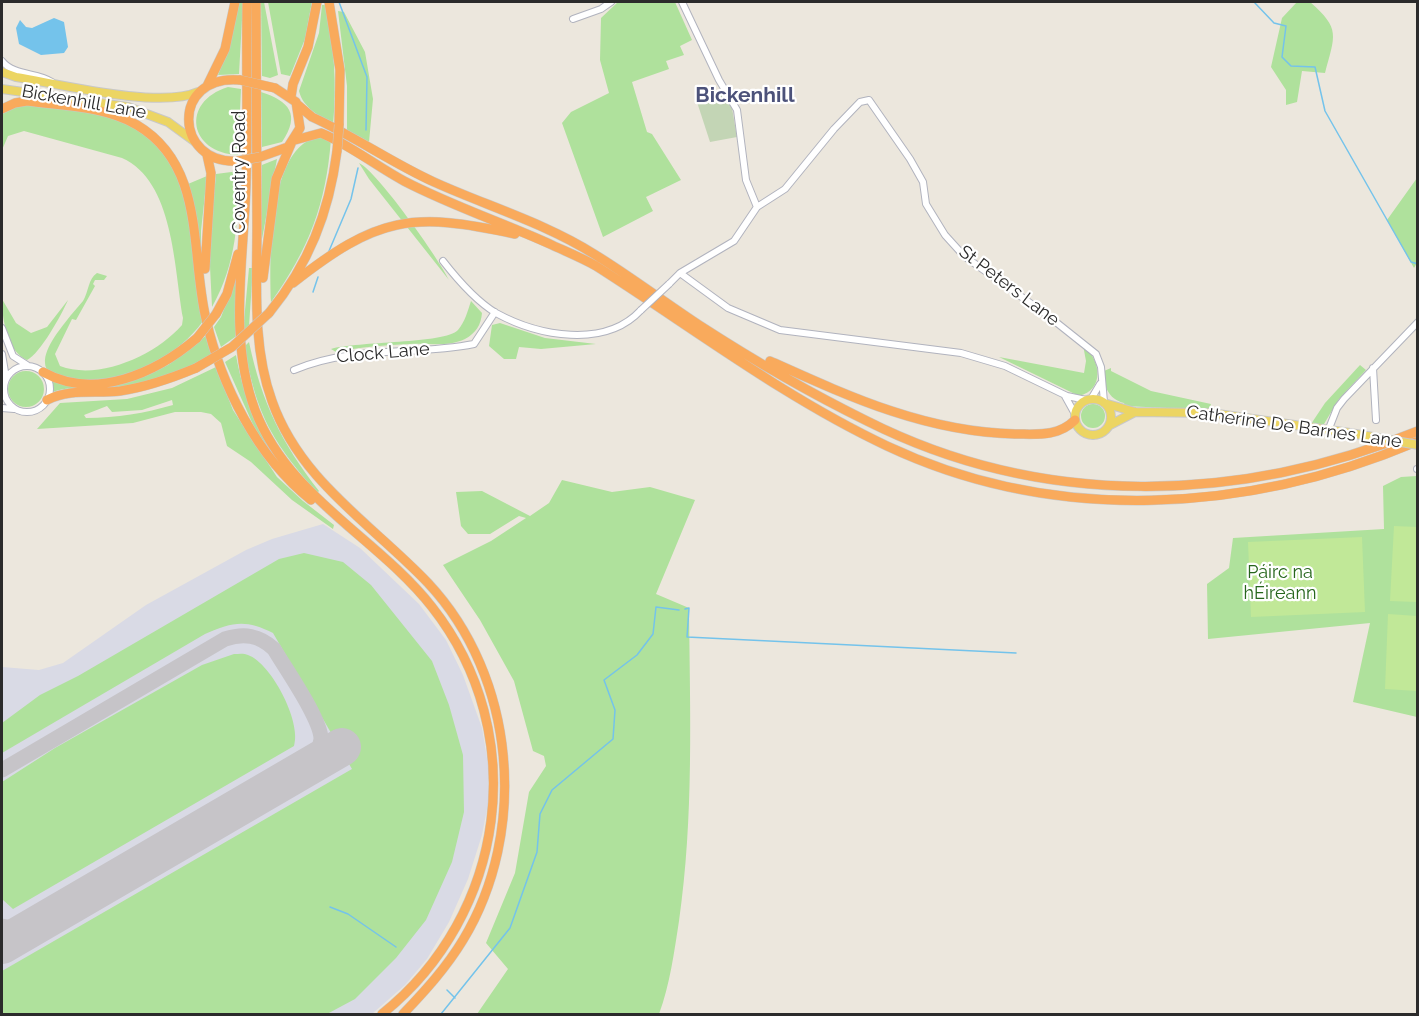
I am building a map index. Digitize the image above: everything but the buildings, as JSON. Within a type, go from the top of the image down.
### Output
[{"type":"highway","points":[[207,86],[225,49],[235,2]]},
{"type":"highway","name":"Coventry Road","points":[[247,2],[246,184],[240,299],[240,348],[246,384],[274,450],[306,488],[353,530]]},
{"type":"highway","name":"Coventry Road","points":[[256,2],[259,339]]},
{"type":"highway","points":[[291,97],[293,84],[308,48],[317,2]]},
{"type":"highway","points":[[47,400],[63,393],[106,392],[138,388],[196,368],[232,347],[269,313],[293,283],[321,226],[333,179],[337,151],[340,70],[329,2]]},
{"type":"highway","points":[[1418,431],[1316,466],[1234,481],[1145,488],[1070,484],[994,469],[915,443],[846,411],[729,343],[579,245],[417,174],[312,117],[291,97],[275,88],[240,80],[219,80],[198,92],[189,117],[194,141],[207,155],[220,161],[238,161],[279,152],[293,142],[321,133],[403,181],[592,264],[724,351],[850,427],[918,459],[1008,486],[1089,500],[1162,501],[1202,498],[1316,477],[1418,443]]},
{"type":"highway","points":[[2,109],[10,104],[27,101],[97,111],[136,125],[161,144],[178,169],[189,198],[205,317],[213,345],[237,407],[275,466],[300,492],[353,530],[407,578],[448,630],[476,682],[493,757],[494,805],[491,831],[477,887],[443,948],[412,987],[382,1014]]},
{"type":"highway","points":[[43,372],[71,383],[89,384],[124,379],[159,367],[197,338],[216,314],[227,294],[237,259],[247,105]]},
{"type":"highway","points":[[298,105],[300,124],[280,166],[270,214],[259,339],[272,401],[297,452],[324,486],[430,585],[469,643],[496,710],[504,759],[505,810],[492,875],[464,938],[442,972],[402,1014]]},
{"type":"highway","points":[[205,317],[205,237],[211,173],[207,155]]},
{"type":"highway","points":[[293,283],[354,239],[395,224],[437,220],[470,224],[540,240]]},
{"type":"highway","points":[[729,343],[876,408],[942,426],[993,432],[1050,434],[1061,431],[1075,417]]},
{"type":"main road","name":"Bickenhill Lane","points":[[2,72],[10,76],[54,84],[155,98],[171,98],[198,92]]},
{"type":"main road","name":"Bickenhill Lane","points":[[2,89],[128,107],[173,124],[194,141]]},
{"type":"main road","points":[[1088,400],[1104,403],[1111,414],[1110,425],[1102,434],[1090,436],[1080,430],[1075,417],[1080,405],[1088,400]]},
{"type":"main road","name":"Catherine De Barnes Lane","points":[[1104,403],[1135,412],[1210,413],[1418,443]]},
{"type":"main road","name":"Catherine De Barnes Lane","points":[[1110,425],[1135,412]]},
{"type":"street","points":[[573,19],[601,9],[611,2]]},
{"type":"street","points":[[682,2],[719,80],[737,110],[746,180],[757,207]]},
{"type":"street","points":[[2,61],[8,68],[44,76],[54,84]]},
{"type":"street","name":"St Peters Lane","points":[[680,273],[734,241],[757,207],[785,189],[834,129],[860,102],[869,100],[923,182],[926,204],[934,222],[964,256],[1091,349],[1100,363],[1100,383],[1104,403]]},
{"type":"street","points":[[443,261],[454,276],[495,312],[541,329],[587,335],[621,326],[680,273],[728,308],[780,330],[969,355],[1020,372],[1062,393],[1088,400],[1100,383]]},
{"type":"street","name":"Clock Lane","points":[[294,370],[324,359],[349,354],[425,348],[450,349],[478,345],[495,312]]},
{"type":"street","points":[[1328,431],[1337,408],[1418,321]]},
{"type":"street","points":[[2,328],[13,356],[43,372],[50,385],[47,400],[37,410],[27,412],[2,408]]},
{"type":"street","points":[[2,354],[4,396],[15,409]]},
{"type":"street","points":[[4,384],[18,367],[28,366]]},
{"type":"street","points":[[1373,368],[1376,420]]},
{"type":"street","points":[[1062,393],[1075,417]]},
{"type":"shaded area","points":[[323,524],[360,548],[419,604],[446,640],[463,675],[482,728],[488,764],[488,804],[482,835],[468,879],[449,922],[427,959],[405,985],[372,1014],[2,1014],[2,667],[39,670],[63,663],[146,605],[246,550],[272,539]]},
{"type":"green space","points":[[239,2],[243,2],[239,74],[218,75],[230,44]]},
{"type":"green space","points":[[261,2],[264,2],[278,75],[270,78],[262,76]]},
{"type":"green space","points":[[268,2],[312,2],[305,39],[290,76],[281,74]]},
{"type":"green space","points":[[618,2],[675,2],[692,40],[680,46],[684,55],[666,61],[669,69],[632,82],[647,132],[652,134],[681,180],[646,197],[653,211],[603,237],[562,123],[571,112],[609,93],[600,60],[601,18]]},
{"type":"green space","points":[[1297,2],[1310,2],[1320,11],[1331,26],[1333,41],[1325,73],[1302,71],[1297,102],[1286,105],[1286,90],[1271,67],[1282,18]]},
{"type":"green space","points":[[322,5],[326,5],[333,50],[335,95],[333,125],[308,107],[299,91],[319,33]]},
{"type":"green space","points":[[338,11],[344,12],[365,52],[373,99],[369,142],[347,130],[347,86]]},
{"type":"green space","points":[[228,87],[241,89],[238,155],[222,152],[209,146],[201,137],[197,126],[197,115],[202,104],[213,94]]},
{"type":"green space","points":[[723,91],[732,108],[737,137],[710,142],[697,102]]},
{"type":"green space","points":[[261,92],[285,104],[291,116],[291,124],[282,142],[262,147]]},
{"type":"green space","points":[[22,103],[77,109],[118,119],[130,124],[152,140],[168,160],[180,185],[188,212],[198,268],[203,321],[191,336],[159,361],[121,377],[101,380],[81,380],[61,376],[50,372],[45,366],[47,350],[83,301],[92,278],[97,273],[107,276],[104,280],[95,280],[93,284],[95,286],[76,320],[72,319],[55,354],[60,366],[75,370],[92,370],[109,368],[126,362],[142,355],[171,336],[182,325],[183,318],[169,228],[152,186],[139,169],[122,158],[24,131],[8,136],[2,150],[2,113]]},
{"type":"green space","points":[[321,136],[331,139],[329,162],[320,205],[296,263],[271,302],[272,233],[281,181],[290,160],[303,144]]},
{"type":"green space","points":[[277,159],[262,239],[262,165]]},
{"type":"green space","points":[[359,163],[379,181],[393,198],[449,280],[369,179]]},
{"type":"green space","points":[[239,171],[237,224],[231,258],[227,274],[212,307],[209,246],[216,174]]},
{"type":"green space","points":[[207,176],[201,231],[201,260],[188,184]]},
{"type":"green space","points":[[1417,178],[1418,261],[1414,268],[1387,220]]},
{"type":"green space","points":[[249,268],[253,268],[249,326],[243,331]]},
{"type":"green space","points":[[238,273],[235,337],[221,347],[214,327],[221,317]]},
{"type":"green space","points":[[2,299],[16,323],[31,333],[47,327],[68,300],[44,342],[27,360],[15,350],[7,335]]},
{"type":"green space","points":[[471,301],[482,313],[477,328],[465,339],[445,344],[382,346],[336,352],[331,349],[450,335],[460,327]]},
{"type":"green space","points":[[500,323],[545,338],[596,344],[541,349],[519,347],[516,359],[504,359],[489,346],[492,325]]},
{"type":"green space","points":[[207,335],[212,354],[168,376],[131,386],[53,392],[53,381],[62,383],[142,377],[168,365]]},
{"type":"green space","points":[[249,342],[260,384],[275,421],[294,456],[319,491],[317,493],[277,442],[261,410],[244,347]]},
{"type":"green space","points":[[1083,345],[1094,359],[1098,374],[1093,388],[1079,396],[999,357],[1084,373],[1086,361]]},
{"type":"green space","points":[[236,355],[239,372],[255,418],[270,448],[290,476],[288,477],[255,429],[225,362]]},
{"type":"green space","points":[[1360,365],[1366,370],[1339,399],[1324,424],[1311,424],[1325,403]]},
{"type":"green space","points":[[216,367],[233,410],[277,477],[334,525],[333,529],[292,500],[251,462],[227,446],[221,423],[211,414],[175,412],[133,423],[37,429],[60,403],[127,399],[172,388]],"holes":[[[172,400],[173,405],[120,416],[86,418],[84,415],[107,406],[112,412],[142,410]]]},
{"type":"green space","points":[[1111,368],[1111,371],[1151,391],[1211,404],[1209,410],[1125,406],[1124,403],[1110,395],[1104,381],[1104,371]]},
{"type":"green space","points":[[26,371],[39,376],[44,389],[39,402],[26,407],[13,402],[8,389],[13,376]]},
{"type":"green space","points":[[1093,404],[1102,407],[1105,416],[1102,425],[1093,428],[1084,425],[1081,416],[1084,407]]},
{"type":"green space","name":"Páirc na hÉireann","points":[[1417,476],[1417,717],[1353,702],[1370,623],[1208,639],[1207,584],[1229,568],[1233,538],[1384,529],[1383,486],[1401,477]]},
{"type":"green space","points":[[562,480],[612,492],[650,487],[695,500],[656,594],[689,608],[690,687],[689,804],[684,882],[671,968],[659,1014],[477,1014],[508,969],[486,943],[515,873],[529,792],[546,766],[544,756],[533,751],[514,681],[480,620],[443,565],[491,541],[526,518],[519,516],[490,534],[468,534],[461,526],[456,492],[482,491],[530,516],[549,503]]},
{"type":"green space","points":[[1394,526],[1417,527],[1417,602],[1390,601]]},
{"type":"green space","points":[[1362,537],[1365,612],[1251,617],[1248,542]]},
{"type":"green space","points":[[304,553],[343,562],[371,585],[432,661],[449,705],[463,755],[464,812],[452,862],[426,920],[396,958],[355,999],[327,1014],[2,1014],[2,971],[352,769],[273,633],[247,624],[231,625],[205,634],[2,753],[2,723],[40,695],[78,676],[279,559]]},
{"type":"green space","points":[[1388,614],[1417,616],[1417,691],[1385,689]]},
{"type":"green space","points":[[234,654],[246,654],[257,660],[275,681],[289,709],[295,736],[294,746],[13,909],[2,899],[2,782],[55,748],[202,665]]},
{"type":"water","points":[[54,18],[64,22],[68,47],[64,53],[41,55],[19,44],[16,28],[20,20],[26,27],[32,28]]},
{"type":"waterway","points":[[339,2],[367,77],[366,130]]},
{"type":"waterway","points":[[1254,2],[1274,23],[1286,26],[1282,57],[1291,66],[1315,67],[1325,111],[1411,262],[1418,264]]},
{"type":"waterway","points":[[329,251],[351,199],[358,168]]},
{"type":"waterway","points":[[313,292],[318,277]]},
{"type":"waterway","points":[[441,1014],[510,928],[537,852],[540,814],[552,790],[613,739],[615,710],[604,680],[637,655],[653,634],[656,607],[679,610]]},
{"type":"waterway","points":[[685,609],[689,608],[687,637],[1016,653]]},
{"type":"waterway","points":[[330,907],[348,914],[396,947]]},
{"type":"waterway","points":[[447,990],[455,998]]},
{"type":"taxiway","points":[[2,770],[225,639],[239,636],[257,638],[274,649],[315,719],[321,739],[319,748],[302,770]]},
{"type":"taxiway","points":[[2,926],[23,930],[36,926]]},
{"type":"runway","points":[[2,945],[342,747]]},
{"type":"district","name":"Bickenhill","points":[[745,96]]}]
